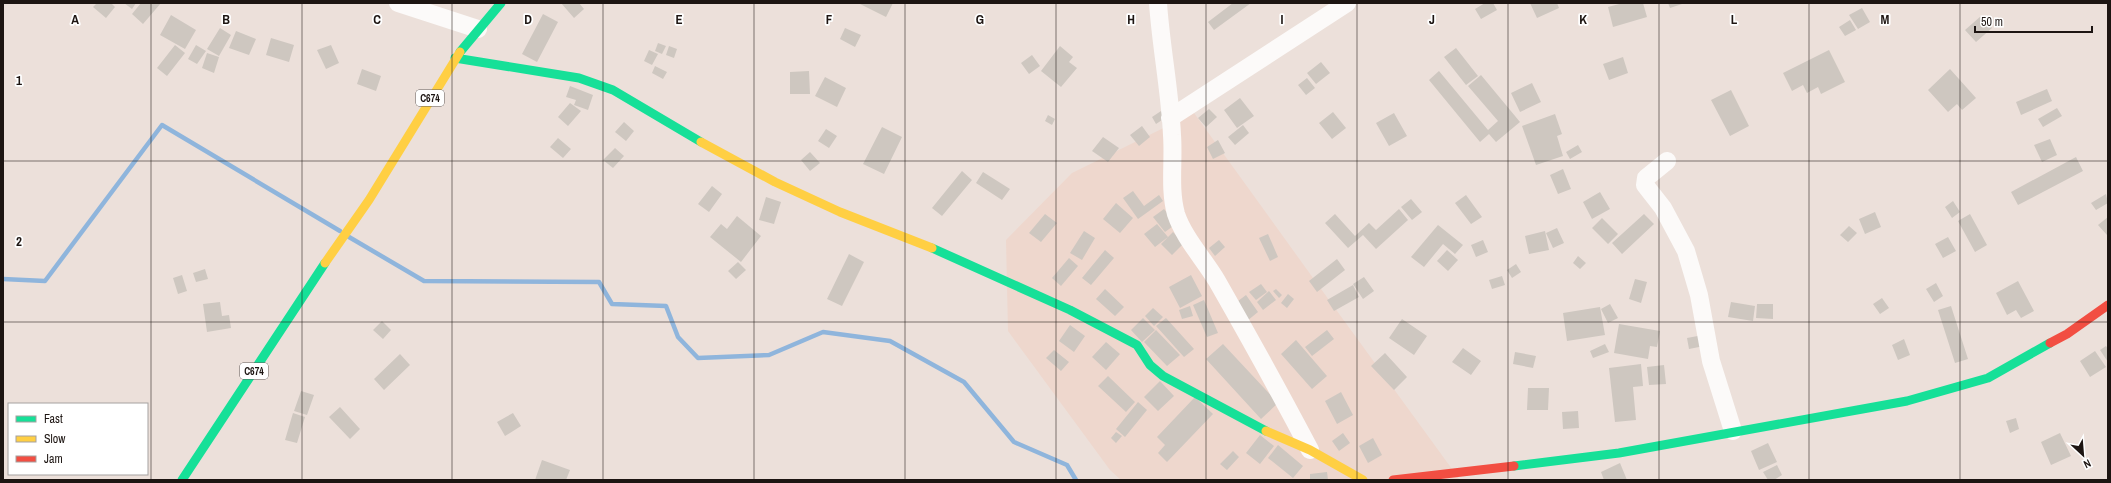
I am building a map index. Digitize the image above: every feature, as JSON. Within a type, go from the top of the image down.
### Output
[{"type":"street","points":[[398,3],[478,29]]},
{"type":"street","name":"C674","points":[[182,480],[326,262],[369,200],[455,58],[501,3]]},
{"type":"street","points":[[1158,3],[1161,49],[1170,118],[1173,197],[1176,214],[1183,230],[1215,278],[1267,367],[1310,450]]},
{"type":"street","points":[[1170,118],[1347,3]]},
{"type":"street","points":[[466,44],[480,62]]},
{"type":"street","points":[[455,58],[579,78],[613,90],[683,132],[775,182],[840,212],[941,252],[1076,314],[1137,345],[1150,365],[1163,376],[1252,425],[1310,450],[1363,480]]},
{"type":"street","points":[[1667,161],[1646,178],[1645,185],[1663,208],[1686,251],[1699,295],[1711,361],[1733,431]]},
{"type":"street","points":[[1393,480],[1619,453],[1733,431],[1907,401],[1988,378],[2067,334],[2108,305]]},
{"type":"shaded area","points":[[1194,113],[1460,480],[1121,480],[1110,470],[1008,331],[1006,240],[1072,173]]},
{"type":"building","points":[[97,3],[111,3],[115,7],[106,18],[93,7]]},
{"type":"building","points":[[124,3],[136,3],[132,9]]},
{"type":"building","points":[[141,3],[161,3],[143,24],[132,14]]},
{"type":"building","points":[[561,3],[579,3],[584,9],[574,18]]},
{"type":"building","points":[[858,3],[893,3],[886,17]]},
{"type":"building","points":[[1233,3],[1251,3],[1214,30],[1208,22]]},
{"type":"building","points":[[1485,3],[1493,3],[1497,10],[1481,19],[1475,9]]},
{"type":"building","points":[[1530,3],[1557,3],[1559,8],[1537,18]]},
{"type":"building","points":[[1623,3],[1643,3],[1647,17],[1613,27],[1608,7]]},
{"type":"building","points":[[1668,3],[1685,3],[1670,8]]},
{"type":"building","points":[[1862,8],[1870,22],[1858,29],[1849,15]]},
{"type":"building","points":[[543,14],[558,22],[537,62],[522,54]]},
{"type":"building","points":[[171,15],[196,30],[185,49],[160,35]]},
{"type":"building","points":[[1981,16],[1992,28],[1976,42],[1965,30]]},
{"type":"building","points":[[1850,20],[1856,30],[1845,36],[1839,27]]},
{"type":"building","points":[[220,28],[231,35],[219,56],[207,49]]},
{"type":"building","points":[[845,28],[861,35],[855,47],[840,39]]},
{"type":"building","points":[[236,31],[256,39],[249,55],[229,48]]},
{"type":"building","points":[[271,38],[294,45],[289,62],[266,55]]},
{"type":"building","points":[[658,43],[666,46],[662,54],[655,51]]},
{"type":"building","points":[[175,45],[185,53],[167,76],[157,68]]},
{"type":"building","points":[[196,45],[206,51],[197,64],[188,59]]},
{"type":"building","points":[[331,45],[339,63],[326,69],[317,50]]},
{"type":"building","points":[[669,46],[677,49],[674,58],[666,55]]},
{"type":"building","points":[[1060,46],[1073,57],[1069,62],[1077,68],[1061,87],[1041,71]]},
{"type":"building","points":[[1456,48],[1478,76],[1466,85],[1444,57]]},
{"type":"building","points":[[649,50],[658,54],[652,65],[644,61]]},
{"type":"building","points":[[1829,50],[1845,82],[1821,94],[1818,87],[1807,93],[1803,85],[1792,91],[1783,73]]},
{"type":"building","points":[[207,53],[219,57],[214,73],[202,68]]},
{"type":"building","points":[[1032,55],[1040,66],[1029,74],[1021,63]]},
{"type":"building","points":[[1623,57],[1628,73],[1609,80],[1603,64]]},
{"type":"building","points":[[1321,62],[1330,73],[1316,84],[1307,73]]},
{"type":"building","points":[[655,66],[667,72],[663,79],[652,73]]},
{"type":"building","points":[[362,69],[381,76],[376,91],[357,84]]},
{"type":"building","points":[[1950,69],[1976,98],[1962,110],[1957,104],[1948,112],[1928,90]]},
{"type":"building","points":[[809,71],[810,94],[790,94],[790,72]]},
{"type":"building","points":[[1439,71],[1488,130],[1498,121],[1468,86],[1481,75],[1520,122],[1496,142],[1489,134],[1480,142],[1429,80]]},
{"type":"building","points":[[825,77],[846,88],[837,107],[815,96]]},
{"type":"building","points":[[1307,78],[1315,88],[1306,95],[1298,85]]},
{"type":"building","points":[[1532,83],[1541,102],[1520,112],[1511,93]]},
{"type":"building","points":[[570,86],[593,95],[588,110],[574,105],[576,100],[566,97]]},
{"type":"building","points":[[2047,89],[2052,101],[2021,115],[2016,102]]},
{"type":"building","points":[[1731,90],[1749,126],[1730,136],[1711,100]]},
{"type":"building","points":[[1240,98],[1254,116],[1237,128],[1224,110]]},
{"type":"building","points":[[570,103],[581,111],[568,126],[558,117]]},
{"type":"building","points":[[2057,108],[2062,116],[2043,127],[2038,119]]},
{"type":"building","points":[[1209,109],[1217,117],[1206,127],[1198,118]]},
{"type":"building","points":[[1161,111],[1165,118],[1156,124],[1152,117]]},
{"type":"building","points":[[1333,112],[1346,128],[1332,139],[1319,123]]},
{"type":"building","points":[[1394,113],[1407,136],[1389,146],[1376,123]]},
{"type":"building","points":[[1555,114],[1562,134],[1557,136],[1563,156],[1536,165],[1522,126]]},
{"type":"building","points":[[1048,115],[1055,119],[1052,125],[1045,121]]},
{"type":"building","points":[[624,122],[634,131],[626,141],[615,132]]},
{"type":"building","points":[[1243,125],[1249,133],[1235,145],[1228,137]]},
{"type":"building","points":[[1142,126],[1150,137],[1139,146],[1130,135]]},
{"type":"building","points":[[882,127],[902,137],[884,174],[863,164]]},
{"type":"building","points":[[826,129],[837,136],[829,148],[818,141]]},
{"type":"building","points":[[1103,137],[1119,148],[1108,162],[1092,151]]},
{"type":"building","points":[[558,138],[571,149],[563,158],[550,147]]},
{"type":"building","points":[[2050,139],[2057,155],[2042,162],[2034,145]]},
{"type":"building","points":[[1218,140],[1225,153],[1213,159],[1207,147]]},
{"type":"building","points":[[1578,145],[1582,152],[1570,159],[1566,152]]},
{"type":"building","points":[[615,148],[624,156],[613,168],[603,160]]},
{"type":"building","points":[[810,152],[820,163],[810,171],[801,160]]},
{"type":"building","points":[[2076,157],[2083,171],[2018,205],[2011,192]]},
{"type":"building","points":[[1563,169],[1571,189],[1558,194],[1550,175]]},
{"type":"building","points":[[962,171],[972,180],[942,216],[932,208]]},
{"type":"building","points":[[983,172],[1010,189],[1002,200],[976,183]]},
{"type":"building","points":[[712,186],[722,194],[709,212],[698,204]]},
{"type":"building","points":[[1133,191],[1144,206],[1159,195],[1163,201],[1138,219],[1123,198]]},
{"type":"building","points":[[1600,192],[1610,209],[1592,219],[1583,202]]},
{"type":"building","points":[[2106,194],[2108,203],[2096,210],[2091,203]]},
{"type":"building","points":[[1466,195],[1482,217],[1471,224],[1455,203]]},
{"type":"building","points":[[766,197],[781,202],[774,224],[759,220]]},
{"type":"building","points":[[1411,199],[1422,212],[1412,220],[1401,207]]},
{"type":"building","points":[[1953,201],[1960,212],[1952,218],[1945,207]]},
{"type":"building","points":[[1116,203],[1133,218],[1120,233],[1103,219]]},
{"type":"building","points":[[1164,209],[1176,224],[1165,232],[1153,217]]},
{"type":"building","points":[[1399,209],[1408,220],[1376,249],[1363,235],[1348,248],[1325,223],[1335,214],[1355,236],[1369,223],[1376,230]]},
{"type":"building","points":[[1875,212],[1881,227],[1865,234],[1859,219]]},
{"type":"building","points":[[1045,214],[1057,223],[1041,242],[1029,233]]},
{"type":"building","points":[[1644,214],[1654,224],[1622,254],[1612,243]]},
{"type":"building","points":[[1970,214],[1987,245],[1975,252],[1958,221]]},
{"type":"building","points":[[737,216],[761,236],[741,262],[710,237],[721,224],[727,229]]},
{"type":"building","points":[[2108,217],[2108,234],[2107,235],[2098,225]]},
{"type":"building","points":[[1602,218],[1618,234],[1608,244],[1592,228]]},
{"type":"building","points":[[1157,224],[1168,237],[1155,247],[1144,234]]},
{"type":"building","points":[[1438,225],[1463,245],[1455,254],[1443,244],[1424,267],[1411,257]]},
{"type":"building","points":[[1849,226],[1857,233],[1848,242],[1840,235]]},
{"type":"building","points":[[1557,228],[1564,243],[1553,248],[1546,233]]},
{"type":"building","points":[[1084,231],[1095,238],[1082,260],[1070,253]]},
{"type":"building","points":[[1545,231],[1549,250],[1529,254],[1525,236]]},
{"type":"building","points":[[1173,232],[1184,243],[1172,255],[1161,244]]},
{"type":"building","points":[[1268,234],[1278,257],[1270,261],[1259,238]]},
{"type":"building","points":[[1948,237],[1956,251],[1943,258],[1935,244]]},
{"type":"building","points":[[1219,240],[1225,247],[1215,256],[1209,248]]},
{"type":"building","points":[[1483,240],[1488,252],[1476,257],[1471,245]]},
{"type":"building","points":[[1105,250],[1114,258],[1091,285],[1082,278]]},
{"type":"building","points":[[1447,250],[1458,260],[1448,271],[1437,261]]},
{"type":"building","points":[[849,254],[864,262],[842,306],[827,299]]},
{"type":"building","points":[[1578,256],[1586,263],[1580,269],[1573,263]]},
{"type":"building","points":[[1069,258],[1078,266],[1061,286],[1052,278]]},
{"type":"building","points":[[1337,259],[1345,270],[1317,292],[1309,281]]},
{"type":"building","points":[[738,262],[746,270],[736,279],[728,271]]},
{"type":"building","points":[[1516,264],[1521,272],[1512,278],[1507,270]]},
{"type":"building","points":[[205,269],[208,279],[196,282],[193,273]]},
{"type":"building","points":[[182,275],[187,291],[178,294],[173,278]]},
{"type":"building","points":[[1191,275],[1202,296],[1180,308],[1169,287]]},
{"type":"building","points":[[1502,276],[1505,285],[1492,289],[1489,280]]},
{"type":"building","points":[[1364,277],[1374,291],[1363,299],[1353,284]]},
{"type":"building","points":[[1635,279],[1647,282],[1641,303],[1629,299]]},
{"type":"building","points":[[2018,281],[2034,311],[2021,318],[2016,310],[2007,315],[1996,293]]},
{"type":"building","points":[[1936,283],[1943,296],[1934,302],[1926,289]]},
{"type":"building","points":[[1261,284],[1267,292],[1256,300],[1249,292]]},
{"type":"building","points":[[1353,285],[1359,297],[1334,311],[1327,300]]},
{"type":"building","points":[[1105,289],[1124,307],[1115,316],[1096,299]]},
{"type":"building","points":[[1276,289],[1282,295],[1279,298],[1273,291]]},
{"type":"building","points":[[1269,291],[1276,300],[1263,310],[1257,302]]},
{"type":"building","points":[[1288,294],[1294,299],[1287,308],[1281,303]]},
{"type":"building","points":[[1246,295],[1258,312],[1247,321],[1234,304]]},
{"type":"building","points":[[1882,298],[1889,308],[1880,314],[1873,304]]},
{"type":"building","points":[[1204,300],[1218,333],[1207,337],[1193,305]]},
{"type":"building","points":[[220,302],[222,316],[229,315],[231,328],[207,332],[203,304]]},
{"type":"building","points":[[1731,302],[1755,306],[1753,321],[1728,317]]},
{"type":"building","points":[[1610,304],[1618,318],[1608,323],[1601,309]]},
{"type":"building","points":[[1757,304],[1773,304],[1773,319],[1756,318]]},
{"type":"building","points":[[1190,306],[1193,316],[1182,319],[1179,310]]},
{"type":"building","points":[[1951,306],[1968,359],[1955,363],[1938,310]]},
{"type":"building","points":[[1600,307],[1605,335],[1567,341],[1563,313]]},
{"type":"building","points":[[1153,308],[1163,317],[1154,326],[1145,316]]},
{"type":"building","points":[[1143,318],[1155,330],[1142,342],[1131,330]]},
{"type":"building","points":[[1166,318],[1194,349],[1184,357],[1156,326]]},
{"type":"building","points":[[1402,319],[1427,336],[1414,355],[1389,338]]},
{"type":"building","points":[[382,321],[391,330],[383,339],[373,330]]},
{"type":"building","points":[[1619,324],[1660,331],[1657,347],[1650,346],[1648,359],[1614,353]]},
{"type":"building","points":[[1070,325],[1085,336],[1074,352],[1059,341]]},
{"type":"building","points":[[1156,330],[1180,355],[1167,366],[1144,342]]},
{"type":"building","points":[[1327,330],[1334,339],[1312,356],[1305,347]]},
{"type":"building","points":[[1703,335],[1704,346],[1689,349],[1687,338]]},
{"type":"building","points":[[1904,339],[1910,355],[1898,360],[1892,345]]},
{"type":"building","points":[[1296,340],[1327,376],[1312,389],[1281,354]]},
{"type":"building","points":[[1106,342],[1120,354],[1106,370],[1092,357]]},
{"type":"building","points":[[1223,344],[1278,403],[1261,419],[1206,359]]},
{"type":"building","points":[[1605,344],[1609,352],[1593,358],[1590,351]]},
{"type":"building","points":[[2106,346],[2108,349],[2108,362],[2100,350]]},
{"type":"building","points":[[1463,348],[1481,361],[1471,375],[1452,362]]},
{"type":"building","points":[[1054,350],[1069,362],[1061,371],[1046,358]]},
{"type":"building","points":[[2095,351],[2106,367],[2090,377],[2080,361]]},
{"type":"building","points":[[1515,352],[1536,356],[1533,368],[1513,364]]},
{"type":"building","points":[[1385,353],[1407,377],[1394,390],[1371,366]]},
{"type":"building","points":[[400,354],[410,365],[384,390],[374,379]]},
{"type":"building","points":[[1641,364],[1643,386],[1633,387],[1636,420],[1615,422],[1609,368]]},
{"type":"building","points":[[1664,365],[1666,384],[1649,385],[1647,367]]},
{"type":"building","points":[[1108,376],[1135,402],[1126,412],[1098,386]]},
{"type":"building","points":[[1160,381],[1174,396],[1158,411],[1144,397]]},
{"type":"building","points":[[1528,388],[1549,388],[1548,410],[1527,410]]},
{"type":"building","points":[[301,391],[314,395],[307,415],[294,411]]},
{"type":"building","points":[[1341,392],[1353,415],[1337,424],[1325,401]]},
{"type":"building","points":[[1195,397],[1213,414],[1167,462],[1158,453],[1165,445],[1157,437]]},
{"type":"building","points":[[1138,402],[1147,410],[1125,437],[1116,429]]},
{"type":"building","points":[[340,407],[360,429],[350,439],[329,417]]},
{"type":"building","points":[[1578,411],[1579,428],[1563,429],[1562,412]]},
{"type":"building","points":[[293,413],[305,417],[297,443],[285,440]]},
{"type":"building","points":[[513,413],[521,426],[505,436],[497,422]]},
{"type":"building","points":[[2016,418],[2019,429],[2010,433],[2006,421]]},
{"type":"building","points":[[1116,432],[1122,436],[1116,443],[1111,438]]},
{"type":"building","points":[[1343,433],[1350,443],[1339,451],[1332,441]]},
{"type":"building","points":[[2060,433],[2071,456],[2051,465],[2041,442]]},
{"type":"building","points":[[1260,435],[1274,446],[1260,464],[1246,453]]},
{"type":"building","points":[[1373,438],[1382,455],[1368,463],[1359,446]]},
{"type":"building","points":[[1768,443],[1777,462],[1759,470],[1751,451]]},
{"type":"building","points":[[1278,445],[1303,466],[1293,478],[1268,458]]},
{"type":"building","points":[[1233,451],[1239,457],[1227,470],[1220,464]]},
{"type":"building","points":[[542,460],[570,470],[566,480],[535,480]]},
{"type":"building","points":[[1620,463],[1627,480],[1604,480],[1601,472]]},
{"type":"building","points":[[1777,465],[1782,475],[1774,480],[1768,480],[1763,472]]},
{"type":"building","points":[[1327,472],[1328,480],[1310,480],[1310,474]]},
{"type":"waterway","points":[[3,279],[45,281],[162,125],[340,231]]},
{"type":"waterway","points":[[349,237],[424,281],[599,282],[612,304],[666,306],[678,337],[698,358],[769,355],[823,332],[890,341],[964,382],[1014,442],[1067,465],[1076,480]]},
{"type":"traffic: fast","points":[[460,52],[501,3]]},
{"type":"traffic: fast","points":[[455,58],[579,78],[613,90],[701,142]]},
{"type":"traffic: fast","points":[[932,248],[1070,310],[1137,345],[1150,365],[1163,376],[1266,431]]},
{"type":"traffic: fast","points":[[182,480],[325,263]]},
{"type":"traffic: fast","points":[[1514,466],[1619,453],[1907,401],[1988,378],[2050,343]]},
{"type":"traffic: slow","points":[[325,263],[369,200],[460,52]]},
{"type":"traffic: slow","points":[[701,142],[775,182],[840,212],[932,248]]},
{"type":"traffic: slow","points":[[1266,431],[1310,450],[1363,480]]},
{"type":"traffic: jam","points":[[2050,343],[2067,334],[2108,305]]},
{"type":"traffic: jam","points":[[1393,480],[1514,466]]}]
